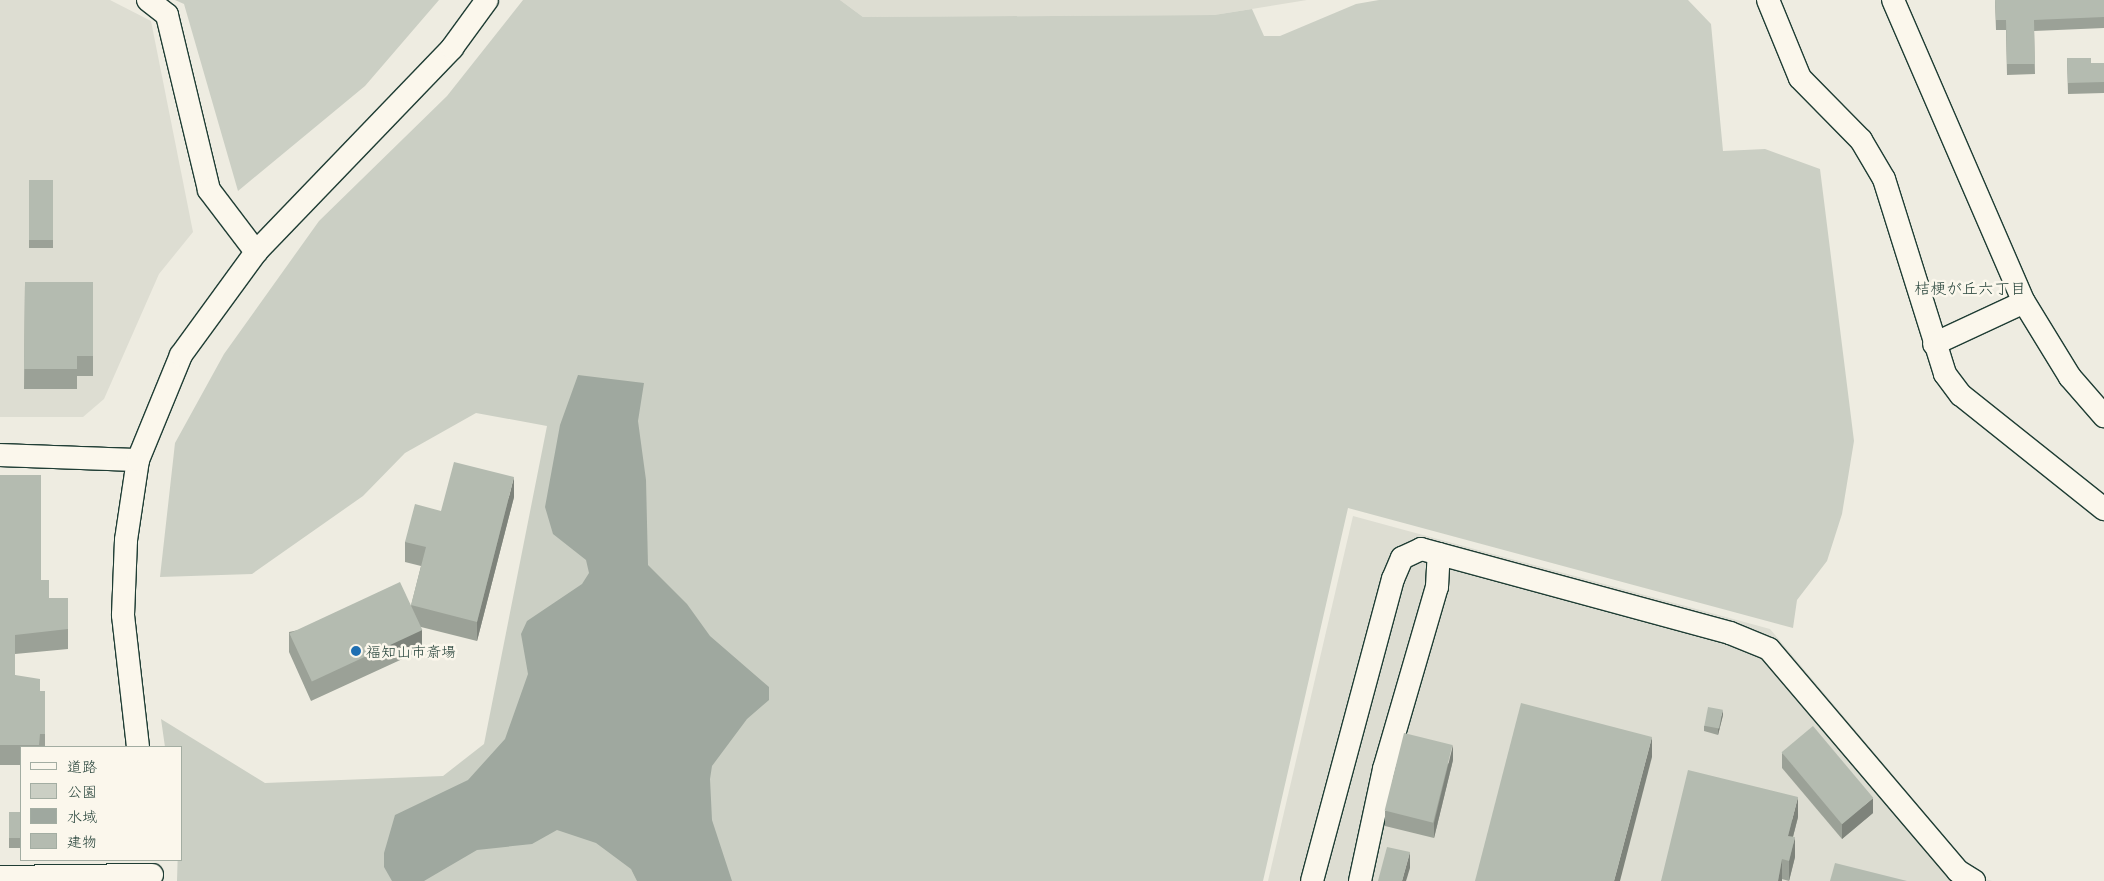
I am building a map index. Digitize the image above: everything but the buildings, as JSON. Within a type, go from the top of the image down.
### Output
[{"type":"street","points":[[148,0],[167,15],[209,190],[256,252]]},
{"type":"street","points":[[138,746],[123,615],[126,540],[138,460],[180,355],[256,252],[452,48],[487,0]]},
{"type":"street","points":[[1768,0],[1800,78],[1862,140],[1884,179],[1934,344],[1945,374],[1961,395],[2104,509]]},
{"type":"street","points":[[1893,0],[2024,302],[2070,377],[2104,416]]},
{"type":"street","points":[[1934,344],[2024,302]]},
{"type":"street","points":[[0,455],[138,460]]},
{"type":"street","points":[[1312,881],[1392,579],[1402,558],[1421,549],[1730,633],[1769,650],[1958,871],[1974,881]]},
{"type":"street","points":[[1360,881],[1384,769],[1437,587],[1439,554]]},
{"type":"street","points":[[0,877],[152,872]]},
{"type":"shaded area","points":[[0,0],[110,0],[151,21],[193,232],[159,274],[104,399],[83,417],[0,417]]},
{"type":"shaded area","points":[[840,0],[1307,0],[1214,15],[863,17]]},
{"type":"shaded area","points":[[1353,516],[1770,629],[1979,877],[1992,881],[1268,881]]},
{"type":"green space","points":[[175,0],[439,0],[365,86],[238,191],[184,4]]},
{"type":"green space","points":[[523,0],[840,0],[863,17],[1214,15],[1252,9],[1264,36],[1280,36],[1356,4],[1379,0],[1688,0],[1711,24],[1723,151],[1765,149],[1820,169],[1854,441],[1842,514],[1827,561],[1797,600],[1793,628],[1348,508],[1263,881],[177,881],[178,861],[182,861],[182,746],[165,746],[161,719],[265,783],[443,776],[484,744],[547,426],[476,413],[405,453],[363,496],[252,574],[160,577],[175,443],[224,354],[319,221],[447,96]]},
{"type":"water","points":[[578,375],[644,383],[638,421],[646,480],[648,565],[687,604],[710,636],[769,687],[769,700],[747,719],[712,766],[710,779],[712,820],[732,881],[637,881],[631,869],[596,843],[557,830],[532,844],[477,850],[424,881],[392,881],[384,867],[384,853],[395,815],[468,780],[505,739],[528,674],[521,634],[527,621],[582,584],[589,573],[586,560],[553,534],[545,507],[560,425]]},
{"type":"place","name":"福知山市斎場","points":[[356,651]]},
{"type":"district","name":"桔梗が丘六丁目","points":[[1970,287]]}]
